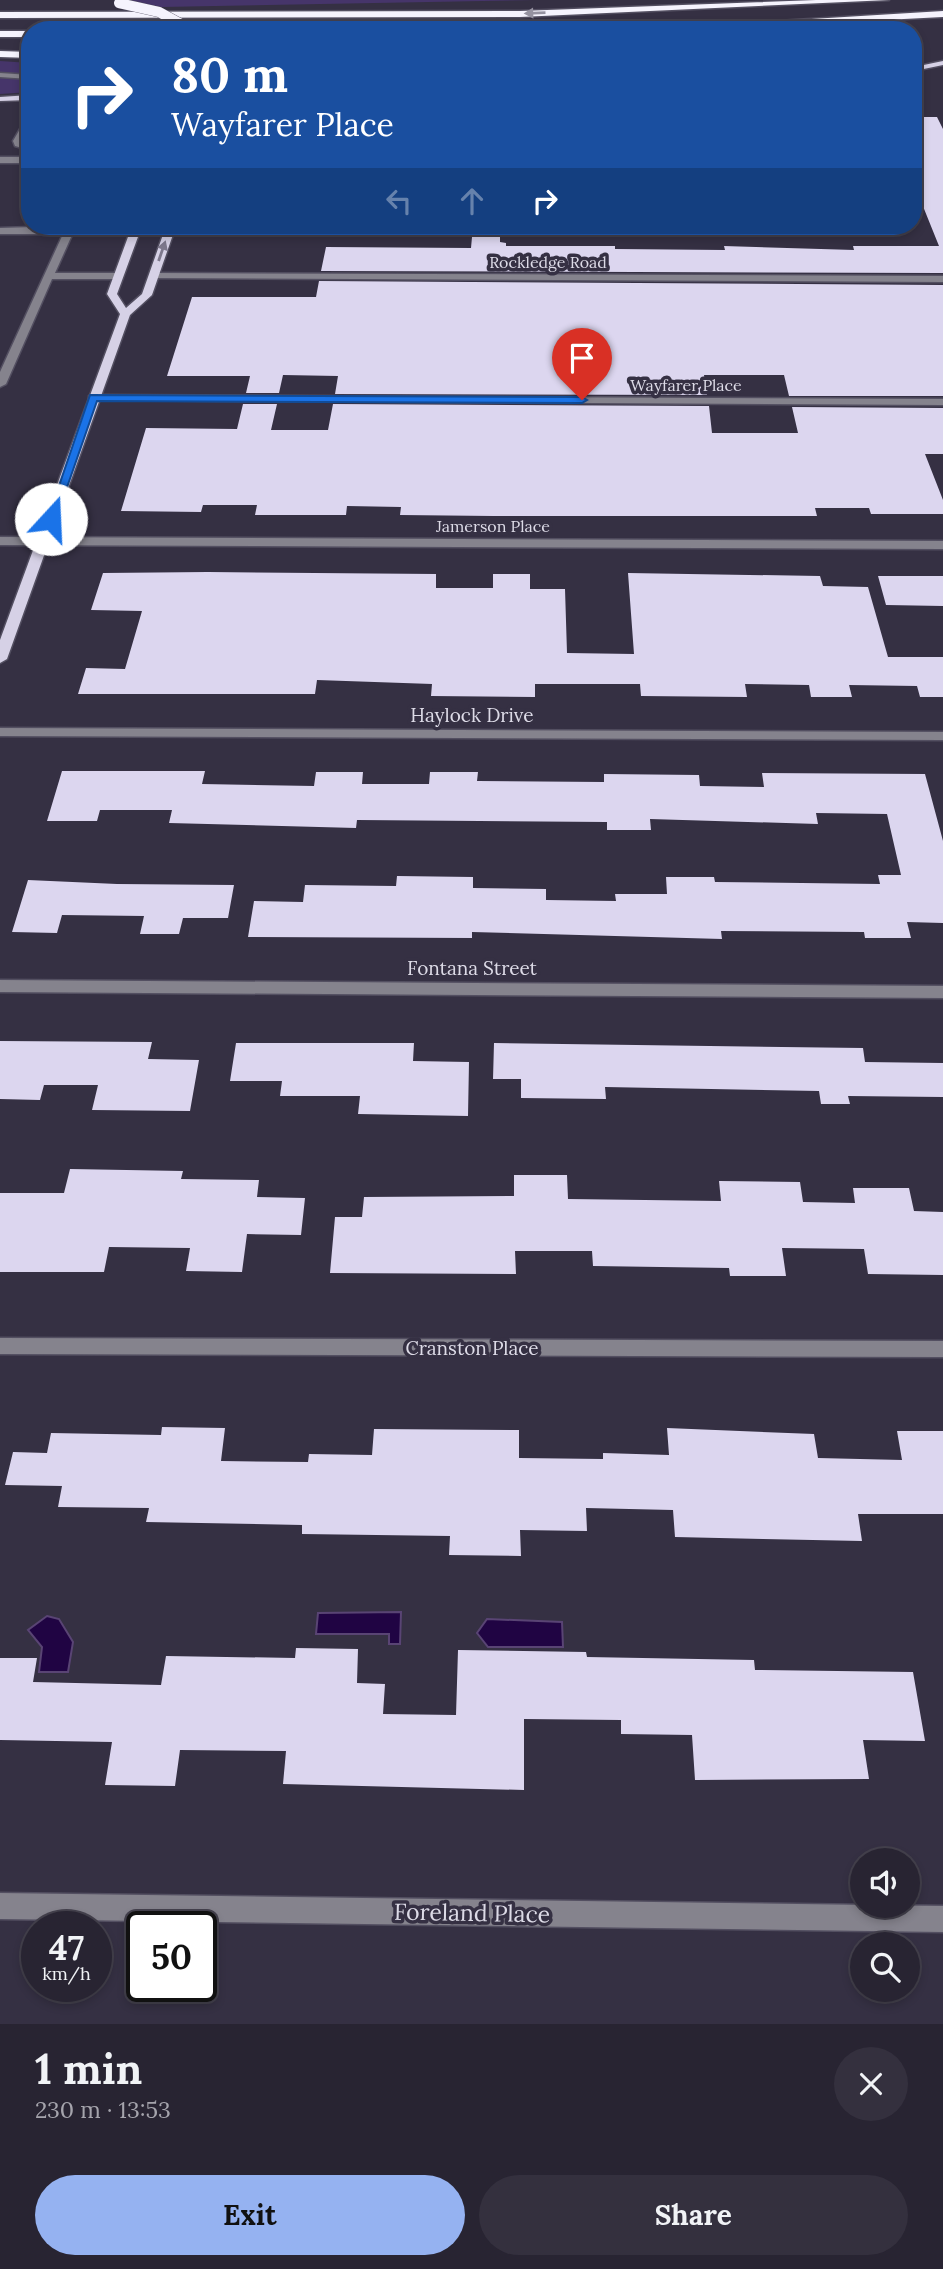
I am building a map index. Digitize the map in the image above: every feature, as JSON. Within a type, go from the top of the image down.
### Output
[{"type":"highway","points":[[652,10],[780,0]]},
{"type":"highway","points":[[0,15],[350,16],[652,10],[885,0]]},
{"type":"highway","points":[[114,2],[159,12],[176,21]]},
{"type":"highway","points":[[807,21],[943,14]]},
{"type":"highway","points":[[0,34],[21,34]]},
{"type":"highway","points":[[0,54],[21,55]]},
{"type":"main road","points":[[922,67],[943,63]]},
{"type":"main road","points":[[0,99],[21,98]]},
{"type":"main road","points":[[125,314],[112,294],[134,235]]},
{"type":"main road","points":[[0,659],[125,314],[147,295],[168,235]]},
{"type":"street","points":[[0,75],[21,76]]},
{"type":"street","points":[[0,160],[21,160]]},
{"type":"street","points":[[0,231],[21,230]]},
{"type":"street","points":[[0,384],[66,235]]},
{"type":"street","points":[[50,275],[118,276]]},
{"type":"street","name":"Rockledge Road","points":[[154,276],[943,279]]},
{"type":"street","name":"Wayfarer Place","points":[[93,398],[943,402]]},
{"type":"street","name":"Jamerson Place","points":[[0,541],[943,545]]},
{"type":"street","name":"Haylock Drive","points":[[0,732],[943,736]]},
{"type":"street","name":"Fontana Street","points":[[0,986],[943,992]]},
{"type":"street","name":"Cranston Place","points":[[0,1346],[943,1349]]},
{"type":"street","name":"Foreland Place","points":[[0,1906],[943,1919]]},
{"type":"shaded area","points":[[126,0],[534,0],[161,7]]},
{"type":"shaded area","points":[[0,61],[21,62],[21,93],[0,94]]},
{"type":"shaded area","points":[[401,1612],[400,1644],[389,1644],[389,1634],[316,1634],[318,1613]]},
{"type":"shaded area","points":[[47,1616],[59,1619],[73,1642],[68,1672],[39,1672],[42,1647],[28,1630]]},
{"type":"shaded area","points":[[487,1619],[562,1622],[563,1647],[488,1647],[477,1633]]},
{"type":"building","points":[[922,117],[937,117],[943,129],[943,273],[321,271],[326,247],[471,248],[472,237],[500,237],[500,242],[506,243],[506,246],[615,246],[615,249],[725,250],[724,246],[854,250],[853,246],[939,246],[922,204]]},
{"type":"building","points":[[319,281],[943,285],[943,396],[789,396],[784,375],[704,375],[707,395],[335,394],[338,376],[283,375],[279,393],[246,393],[250,376],[167,376],[192,297],[316,297]]},
{"type":"building","points":[[243,404],[277,404],[271,430],[328,430],[333,404],[709,406],[712,433],[798,433],[792,407],[943,408],[943,454],[925,454],[943,500],[943,514],[871,514],[869,508],[815,508],[817,516],[400,515],[401,507],[347,506],[346,515],[255,515],[257,505],[203,505],[201,512],[121,511],[146,428],[237,429]]},
{"type":"building","points":[[103,573],[436,574],[436,588],[493,588],[493,574],[530,574],[530,589],[565,589],[567,653],[634,654],[628,573],[820,576],[823,586],[868,587],[888,657],[943,657],[943,697],[920,697],[917,686],[849,685],[852,697],[811,697],[809,685],[745,684],[747,697],[641,696],[640,684],[535,684],[535,697],[431,696],[432,684],[317,680],[315,694],[78,694],[86,668],[125,669],[142,611],[91,610]]},
{"type":"building","points":[[878,576],[943,576],[943,606],[886,605]]},
{"type":"building","points":[[62,771],[205,771],[202,784],[314,786],[316,772],[363,772],[362,784],[429,784],[430,772],[478,772],[477,781],[604,782],[604,774],[699,775],[700,786],[764,787],[762,773],[925,774],[943,841],[943,923],[907,922],[911,938],[865,938],[864,932],[721,931],[722,939],[472,932],[472,938],[248,937],[254,901],[303,902],[305,885],[396,886],[397,876],[473,877],[473,888],[546,889],[546,900],[616,901],[615,894],[667,894],[666,877],[714,877],[715,882],[880,884],[878,875],[901,875],[887,814],[816,813],[818,824],[650,819],[651,830],[607,830],[607,822],[357,820],[356,828],[169,823],[172,810],[100,810],[97,821],[47,821]]},
{"type":"building","points":[[28,880],[234,885],[228,918],[183,918],[179,934],[140,934],[144,916],[62,915],[57,933],[12,932]]},
{"type":"building","points":[[0,1041],[152,1042],[148,1059],[199,1060],[190,1111],[92,1110],[98,1085],[44,1085],[40,1100],[0,1099]]},
{"type":"building","points":[[236,1043],[414,1043],[413,1061],[469,1062],[468,1116],[358,1114],[360,1096],[280,1096],[282,1081],[230,1081]]},
{"type":"building","points":[[494,1043],[863,1048],[865,1062],[943,1063],[943,1097],[848,1096],[850,1104],[821,1104],[819,1091],[605,1087],[606,1099],[521,1098],[521,1079],[493,1079]]},
{"type":"building","points":[[70,1169],[183,1171],[181,1179],[259,1180],[257,1197],[305,1198],[301,1235],[247,1234],[242,1272],[186,1271],[190,1248],[109,1247],[104,1272],[0,1272],[0,1193],[64,1193]]},
{"type":"building","points":[[514,1175],[567,1175],[568,1199],[721,1201],[719,1181],[800,1182],[803,1202],[855,1203],[853,1188],[909,1188],[914,1211],[943,1212],[943,1275],[868,1274],[864,1249],[782,1248],[786,1276],[730,1276],[729,1268],[593,1266],[592,1251],[515,1251],[516,1274],[330,1273],[335,1217],[362,1217],[364,1197],[514,1196]]},
{"type":"building","points":[[162,1427],[225,1428],[221,1461],[308,1462],[309,1454],[372,1455],[374,1429],[519,1430],[519,1458],[603,1459],[603,1453],[669,1455],[667,1428],[814,1434],[818,1458],[902,1460],[897,1431],[943,1431],[943,1514],[858,1514],[862,1541],[675,1537],[673,1510],[586,1508],[587,1531],[520,1530],[521,1556],[449,1555],[450,1536],[302,1534],[302,1525],[146,1522],[149,1508],[58,1507],[62,1486],[5,1485],[13,1452],[47,1453],[51,1433],[161,1435]]},
{"type":"building","points":[[296,1648],[358,1649],[357,1683],[385,1684],[383,1714],[456,1715],[458,1650],[586,1652],[587,1657],[754,1660],[755,1670],[913,1672],[925,1741],[863,1740],[869,1779],[695,1780],[692,1735],[621,1734],[621,1720],[524,1719],[524,1790],[283,1784],[286,1751],[180,1750],[175,1786],[105,1785],[112,1742],[0,1740],[0,1658],[37,1658],[33,1682],[161,1685],[166,1656],[295,1658]]},
{"type":"route","points":[[51,519],[93,398],[582,400]]}]
